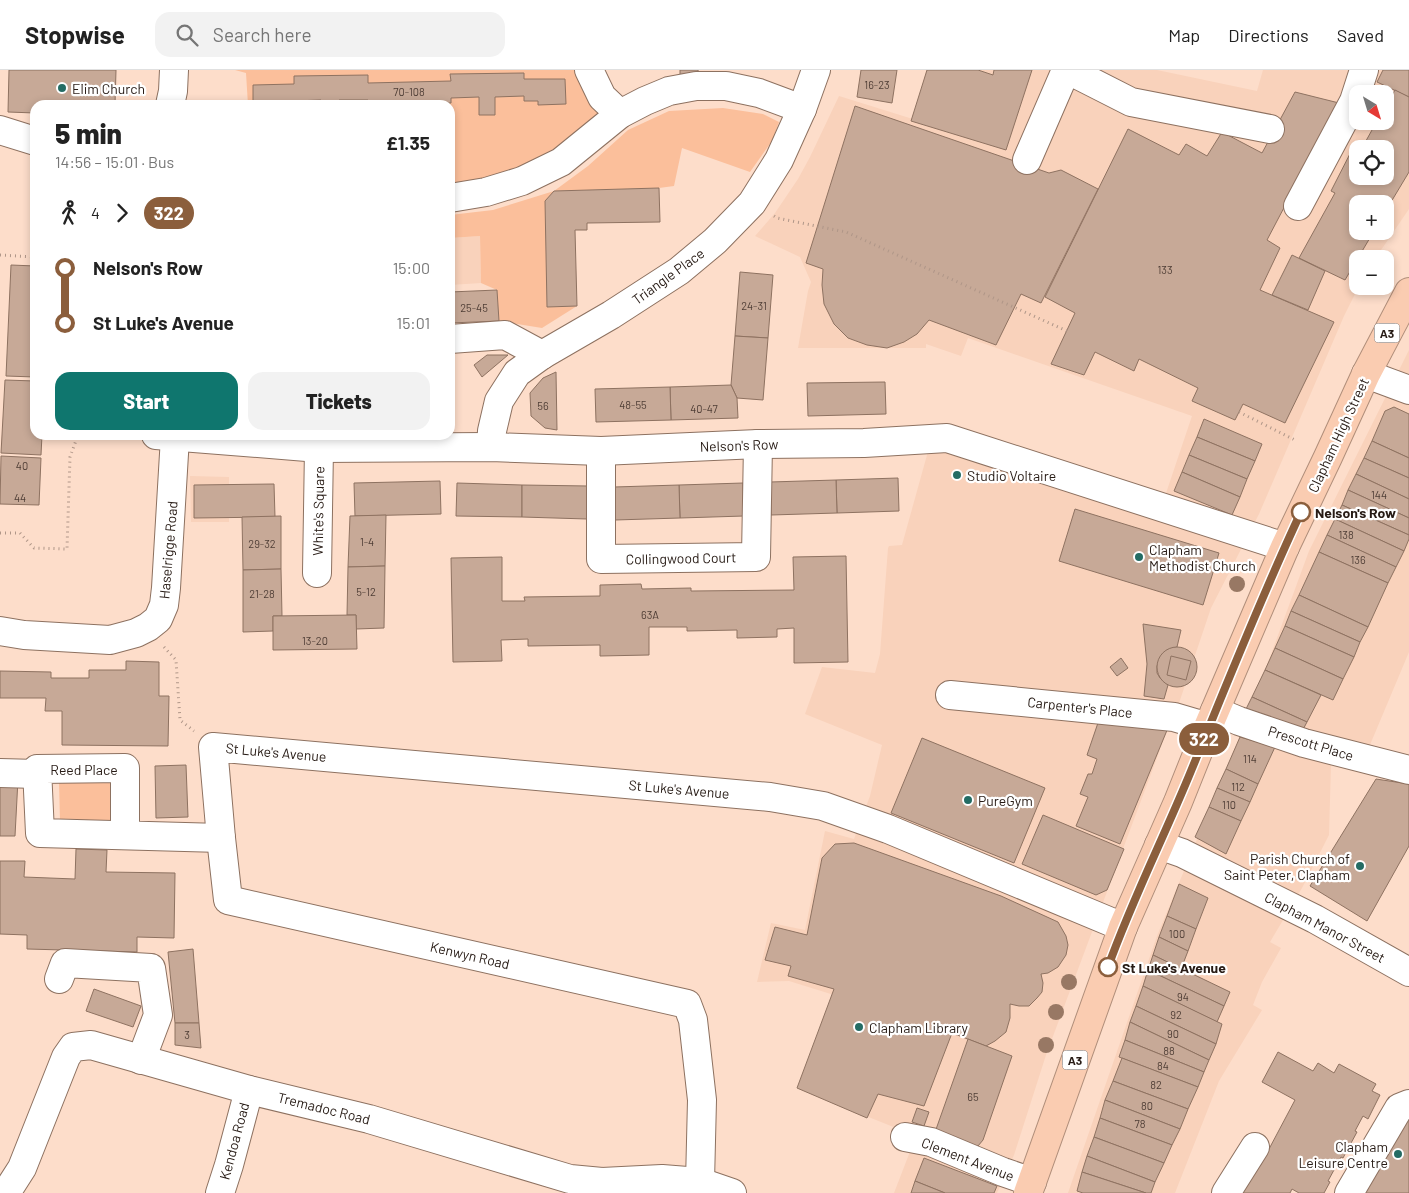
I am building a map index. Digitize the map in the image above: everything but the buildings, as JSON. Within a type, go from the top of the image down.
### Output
[{"type":"highway","name":"Clapham High Street","points":[[1030,1187],[1123,927],[1285,547],[1366,374],[1409,292]]},
{"type":"street","points":[[171,100],[174,70]]},
{"type":"street","points":[[589,70],[602,97],[620,114]]},
{"type":"street","name":"Triangle Place","points":[[491,447],[492,431],[499,401],[517,373],[542,355],[679,271],[715,241],[752,203],[779,160],[802,110],[816,70]]},
{"type":"street","points":[[1027,160],[1067,70],[1131,102],[1270,129]]},
{"type":"street","points":[[1298,206],[1354,101],[1364,70]]},
{"type":"street","points":[[455,197],[486,192],[522,181],[553,166],[561,162],[620,114],[669,91],[696,86],[726,86],[759,93],[802,110]]},
{"type":"street","points":[[0,130],[30,139]]},
{"type":"street","points":[[455,338],[505,335],[542,355]]},
{"type":"street","points":[[1366,374],[1409,390]]},
{"type":"street","name":"Nelson's Row","points":[[217,440],[319,448],[491,447],[602,451],[758,444],[864,443],[947,438],[1285,547]]},
{"type":"street","name":"Haselrigge Road","points":[[0,631],[24,635],[110,640],[136,634],[154,635],[164,605],[166,588],[166,440]]},
{"type":"street","name":"Collingwood Court","points":[[602,451],[601,559],[756,557],[758,444]]},
{"type":"street","name":"White's Square","points":[[317,574],[319,448]]},
{"type":"street","name":"Carpenter's Place","points":[[950,695],[1212,719]]},
{"type":"street","name":"Prescott Place","points":[[1212,719],[1238,720],[1304,743],[1409,770]]},
{"type":"street","name":"Kenwyn Road","points":[[213,747],[228,900],[687,1004],[693,1020],[702,1100],[700,1182]]},
{"type":"street","name":"St Luke's Avenue","points":[[213,747],[770,797],[823,806],[888,829],[1123,927]]},
{"type":"street","name":"Reed Place","points":[[125,835],[125,768],[37,769],[40,833],[221,838]]},
{"type":"street","points":[[0,773],[37,774]]},
{"type":"street","name":"Clapham Manor Street","points":[[1159,845],[1182,853],[1315,919],[1409,972]]},
{"type":"street","points":[[59,979],[65,963],[151,968],[158,1015],[141,1060]]},
{"type":"street","name":"Tremadoc Road","points":[[6,1193],[22,1168],[66,1057],[73,1047],[91,1045],[248,1090],[369,1118],[601,1188],[662,1179],[700,1182],[732,1193]]},
{"type":"street","name":"Kendoa Road","points":[[220,1193],[248,1090]]},
{"type":"street","points":[[1349,1193],[1400,1108],[1409,1104]]},
{"type":"street","name":"Clement Avenue","points":[[905,1137],[931,1142],[1002,1172],[1030,1187]]},
{"type":"street","points":[[1226,1193],[1255,1147]]},
{"type":"path","points":[[752,203],[777,218],[846,232],[1067,331]]},
{"type":"path","points":[[0,255],[30,256]]},
{"type":"path","points":[[1239,412],[1297,441]]},
{"type":"path","points":[[0,532],[20,533],[34,548],[67,549],[70,458],[76,440]]},
{"type":"path","points":[[154,635],[176,660],[180,720],[213,747]]},
{"type":"shaded area","points":[[235,70],[580,70],[602,114],[549,156],[474,184],[455,186],[455,100],[248,100],[246,73]]},
{"type":"shaded area","points":[[926,70],[1157,70],[1257,91],[1263,70],[1409,70],[1409,209],[1394,231],[1394,195],[1349,195],[1349,240],[1388,240],[1381,250],[1349,250],[1349,295],[1354,295],[1259,514],[1211,608],[1177,709],[1170,723],[1046,1055],[1014,1155],[997,1193],[894,1193],[916,1136],[801,1090],[799,1086],[834,995],[789,981],[757,982],[771,923],[805,930],[825,831],[854,839],[870,796],[882,745],[805,714],[822,667],[875,673],[880,654],[888,548],[889,546],[902,545],[932,437],[1159,514],[1192,416],[968,338],[961,356],[926,344],[926,348],[798,348],[811,282],[800,257],[755,236],[775,213],[798,179],[839,96],[916,120]]},
{"type":"shaded area","points":[[723,108],[763,114],[779,122],[772,141],[750,172],[682,148],[674,186],[554,191],[588,166],[628,130],[669,111]]},
{"type":"shaded area","points":[[554,191],[547,307],[577,306],[542,328],[499,321],[497,290],[481,283],[480,236],[455,238],[455,214],[493,210]]},
{"type":"shaded area","points":[[480,236],[481,283],[455,285],[455,238]]},
{"type":"shaded area","points":[[1409,350],[1409,652],[1367,752],[1331,764],[1329,835],[1302,888],[1270,942],[1281,948],[1262,982],[1253,1005],[1262,1010],[1219,1081],[1175,1193],[1068,1193],[1157,936],[1249,714],[1309,551]]},
{"type":"shaded area","points":[[190,476],[229,477],[229,522],[191,522]]},
{"type":"shaded area","points":[[112,778],[113,822],[60,821],[59,781]]},
{"type":"bus line","name":"322","points":[[1108,967],[1123,927],[1301,512]]},
{"type":"place","name":"Elim Church","points":[[62,88]]},
{"type":"place","name":"Studio Voltaire","points":[[957,475]]},
{"type":"place","name":"Nelson's Row","points":[[1301,512]]},
{"type":"place","name":"Clapham Methodist Church","points":[[1139,557]]},
{"type":"place","name":"PureGym","points":[[968,800]]},
{"type":"place","name":"Parish Church of Saint Peter, Clapham","points":[[1360,866]]},
{"type":"place","name":"St Luke's Avenue","points":[[1108,967]]},
{"type":"place","name":"Clapham Library","points":[[859,1027]]},
{"type":"place","name":"Clapham Leisure Centre","points":[[1398,1154]]}]
